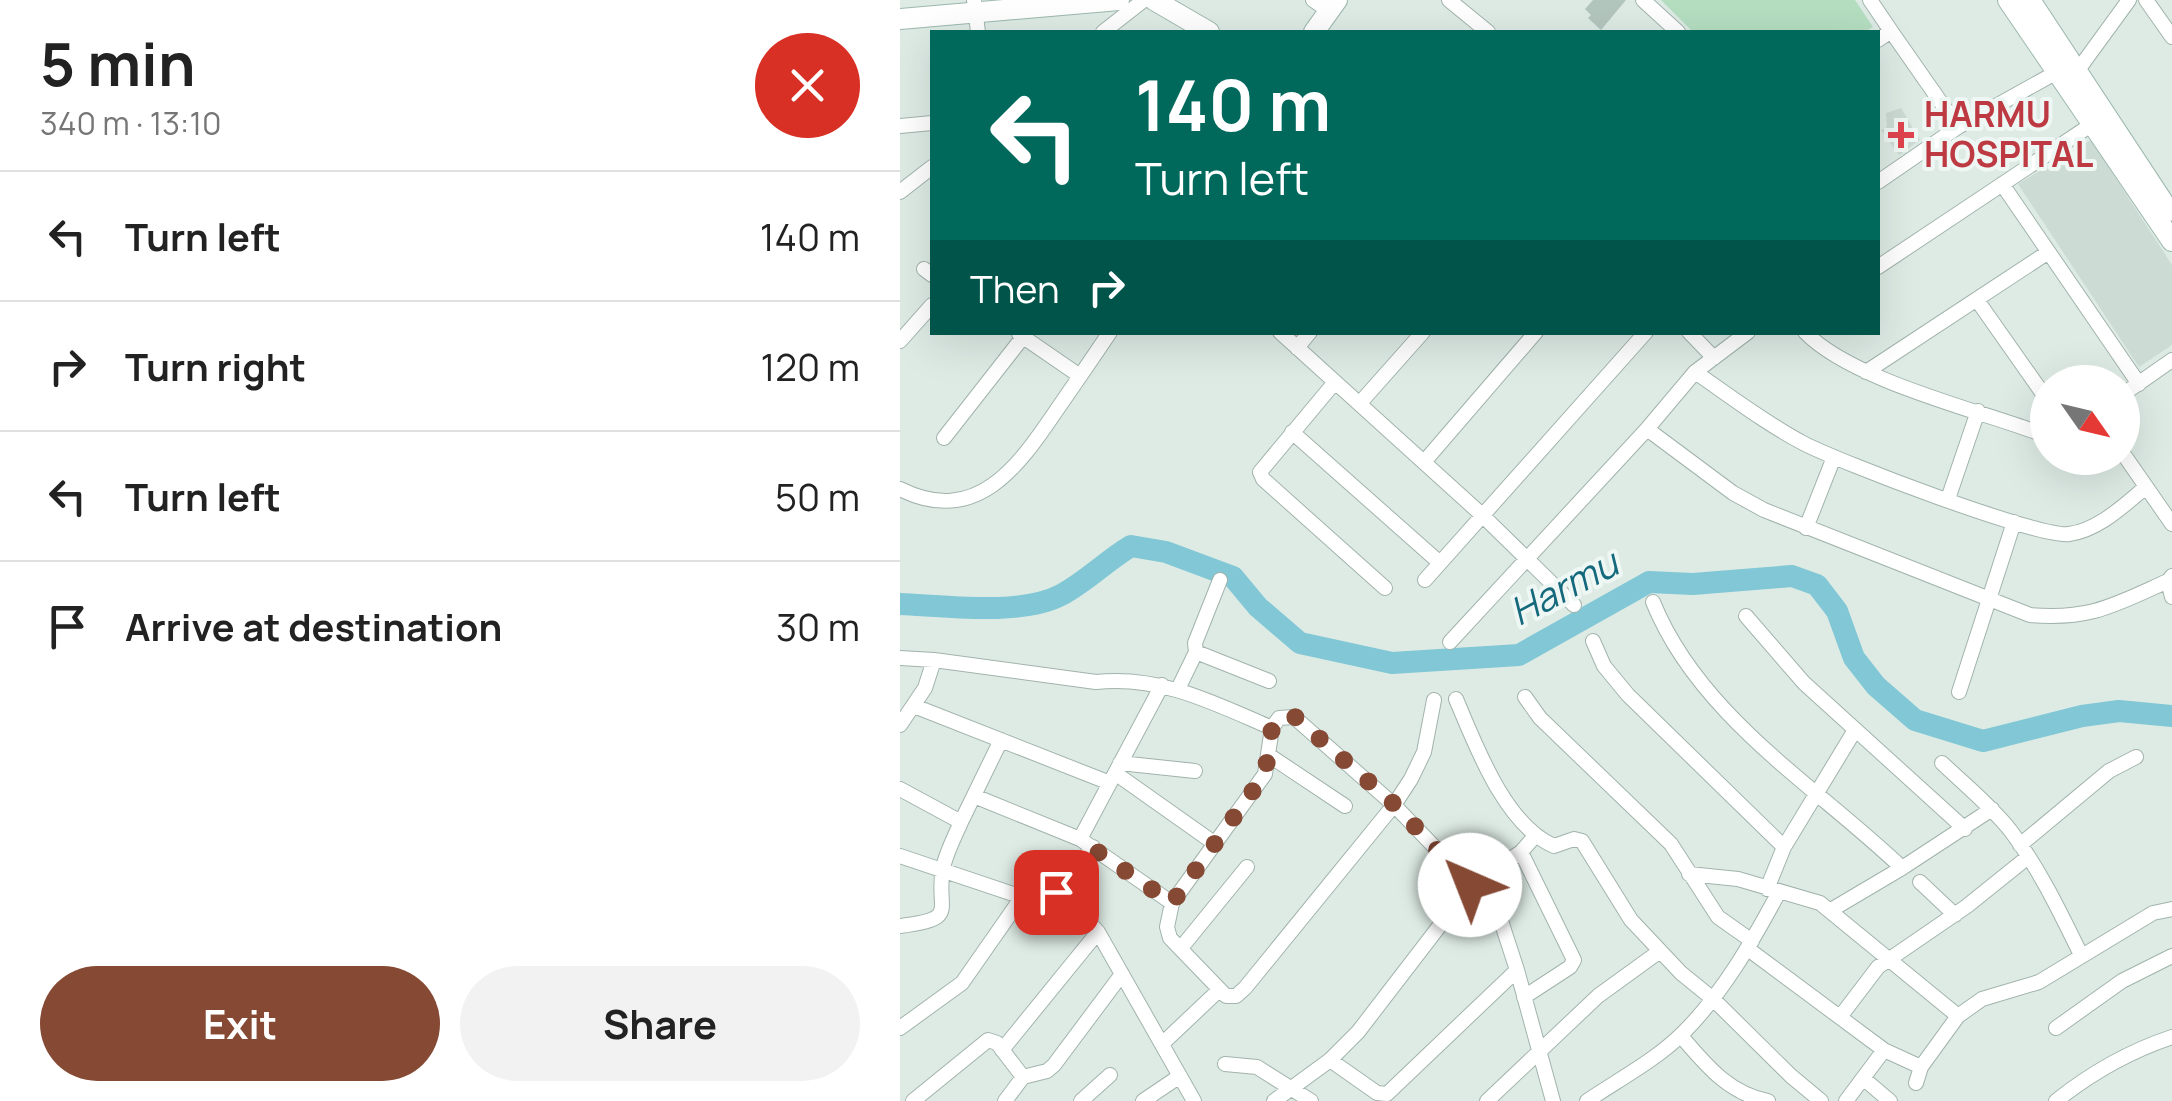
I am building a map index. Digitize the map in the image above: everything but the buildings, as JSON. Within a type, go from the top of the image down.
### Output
[{"type":"main road","points":[[900,18],[976,15],[1119,0]]},
{"type":"main road","points":[[2008,0],[2068,71],[2172,216]]},
{"type":"main road","points":[[2030,0],[2094,123],[2172,241]]},
{"type":"main road","points":[[1155,1],[1206,30]]},
{"type":"main road","points":[[1315,30],[1326,4]]},
{"type":"street","points":[[1449,0],[1486,30]]},
{"type":"street","points":[[1643,0],[1676,30]]},
{"type":"street","points":[[1870,0],[1884,35],[1958,128]]},
{"type":"street","points":[[1880,181],[1958,128],[2068,71],[2129,0]]},
{"type":"street","points":[[2146,0],[2172,38]]},
{"type":"street","points":[[1106,30],[1155,1]]},
{"type":"street","points":[[1880,265],[2094,123]]},
{"type":"street","points":[[900,126],[930,124]]},
{"type":"street","points":[[900,192],[930,169]]},
{"type":"street","points":[[2002,184],[2126,365]]},
{"type":"street","points":[[1866,372],[2048,253]]},
{"type":"street","points":[[1977,300],[2030,375]]},
{"type":"street","points":[[900,340],[930,307]]},
{"type":"street","points":[[944,438],[1020,335],[1080,376]]},
{"type":"street","points":[[900,489],[951,502],[998,484],[1028,451],[1108,335]]},
{"type":"street","points":[[1283,335],[1482,515],[1574,605]]},
{"type":"street","points":[[1297,348],[1308,335]]},
{"type":"street","points":[[1360,404],[1420,335]]},
{"type":"street","points":[[1424,462],[1533,335]]},
{"type":"street","points":[[1425,580],[1643,335]]},
{"type":"street","points":[[1692,335],[1714,358]]},
{"type":"street","points":[[1450,642],[1647,430],[1694,372],[1744,335]]},
{"type":"street","points":[[1808,335],[1818,346],[1866,372],[2030,427]]},
{"type":"street","points":[[2140,383],[2172,360]]},
{"type":"street","points":[[1694,372],[1801,442],[1834,458],[2014,522],[2065,535],[2108,518],[2146,487]]},
{"type":"street","points":[[1335,382],[1260,472],[1263,479],[1385,588]]},
{"type":"street","points":[[1948,498],[1978,411]]},
{"type":"street","points":[[1647,430],[1732,493],[1806,528],[2030,615],[2060,618],[2092,614],[2171,585]]},
{"type":"street","points":[[1292,432],[1440,563]]},
{"type":"street","points":[[1806,528],[1834,458]]},
{"type":"street","points":[[2138,475],[2172,524]]},
{"type":"street","points":[[1960,692],[2014,522]]},
{"type":"street","points":[[1178,689],[1196,652],[1194,643],[1220,580]]},
{"type":"street","points":[[1653,602],[1666,634],[1719,702],[1814,794],[1902,868]]},
{"type":"street","points":[[1746,616],[1804,683],[1965,829]]},
{"type":"street","points":[[1593,640],[1604,666],[1628,695],[1784,848]]},
{"type":"street","points":[[1196,652],[1269,681]]},
{"type":"street","points":[[900,658],[1096,682],[1120,679],[1162,685],[1272,728]]},
{"type":"street","points":[[900,725],[925,688],[934,660]]},
{"type":"street","points":[[1056,892],[1086,843],[1115,773],[1162,685]]},
{"type":"street","points":[[1525,697],[1540,718],[1671,844],[1718,917],[1884,1050],[1921,1066]]},
{"type":"street","points":[[1434,700],[1424,752],[1394,804],[1236,996],[1226,996],[1218,990],[1170,938],[1167,926],[1172,903],[1265,774],[1272,728],[1279,718],[1294,716],[1394,804],[1470,885]]},
{"type":"street","points":[[1456,700],[1496,786],[1535,836],[1554,846],[1574,839],[1582,841],[1617,901],[1660,951],[1821,1101]]},
{"type":"street","points":[[914,706],[1000,740],[1115,773],[1195,771]]},
{"type":"street","points":[[1587,1101],[1681,1036],[1713,998],[1750,945],[1773,891],[1784,848],[1855,730]]},
{"type":"street","points":[[900,926],[924,923],[938,916],[944,907],[943,868],[1000,740]]},
{"type":"street","points":[[1270,756],[1344,806]]},
{"type":"street","points":[[1840,1017],[1878,966],[1955,915],[2109,772],[2136,757]]},
{"type":"street","points":[[1942,763],[1992,809],[2024,851],[2081,955]]},
{"type":"street","points":[[1115,773],[1214,843]]},
{"type":"street","points":[[900,788],[961,822]]},
{"type":"street","points":[[974,796],[1086,843],[1172,903]]},
{"type":"street","points":[[1831,910],[1992,809]]},
{"type":"street","points":[[1274,1101],[1330,1060],[1358,1032],[1470,885],[1521,852],[1535,836]]},
{"type":"street","points":[[1521,852],[1574,960],[1570,967],[1524,997]]},
{"type":"street","points":[[900,856],[1022,897],[1056,892],[1070,901],[1098,932],[1194,1101]]},
{"type":"street","points":[[1181,948],[1247,867]]},
{"type":"street","points":[[1689,874],[1738,880],[1820,903],[1958,1016]]},
{"type":"street","points":[[1486,875],[1553,1101]]},
{"type":"street","points":[[1920,882],[1955,915]]},
{"type":"street","points":[[900,1028],[962,983],[1022,897]]},
{"type":"street","points":[[1916,1084],[1921,1066],[1958,1016],[1982,999],[2039,982],[2153,913],[2172,909]]},
{"type":"street","points":[[1002,1050],[1098,932]]},
{"type":"street","points":[[1487,1101],[1598,996],[1660,951]]},
{"type":"street","points":[[2056,1028],[2122,981],[2172,956]]},
{"type":"street","points":[[1330,1060],[1377,1093],[1388,1094],[1517,970]]},
{"type":"street","points":[[1005,1101],[1023,1077],[1046,1072],[1054,1064],[1122,974]]},
{"type":"street","points":[[1162,1044],[1218,990]]},
{"type":"street","points":[[1681,1036],[1720,1080],[1749,1097],[1768,1101]]},
{"type":"street","points":[[2062,1099],[2139,1048],[2172,1037]]},
{"type":"street","points":[[913,1101],[988,1040],[997,1042],[1023,1077]]},
{"type":"street","points":[[1846,1101],[1884,1050]]},
{"type":"street","points":[[1225,1064],[1257,1067],[1311,1101]]},
{"type":"street","points":[[1080,1101],[1110,1074]]},
{"type":"street","points":[[1143,1101],[1180,1076]]},
{"type":"street","points":[[1864,1079],[1890,1101]]},
{"type":"shaded area","name":"HARMU HOSPITAL","points":[[1901,108],[1920,140],[1899,155],[1881,130],[1887,127],[1886,113]]},
{"type":"shaded area","points":[[2091,140],[2172,265],[2172,345],[2138,365],[2018,184]]},
{"type":"green space","points":[[1661,0],[1855,0],[1873,27],[1868,30],[1691,30]]},
{"type":"waterway","name":"Harmu","points":[[900,604],[1025,606],[1061,595],[1131,546],[1166,552],[1233,577],[1258,607],[1300,643],[1392,663],[1519,655],[1649,582],[1693,584],[1792,576],[1817,585],[1837,611],[1854,658],[1876,686],[1915,720],[1983,741],[2082,716],[2119,711],[2172,716]]},
{"type":"place","name":"HARMU HOSPITAL","points":[[1901,135]]},
{"type":"route","points":[[1056,892],[1092,848],[1172,903],[1265,774],[1272,728],[1279,718],[1286,716],[1294,716],[1394,804],[1470,885]]}]
